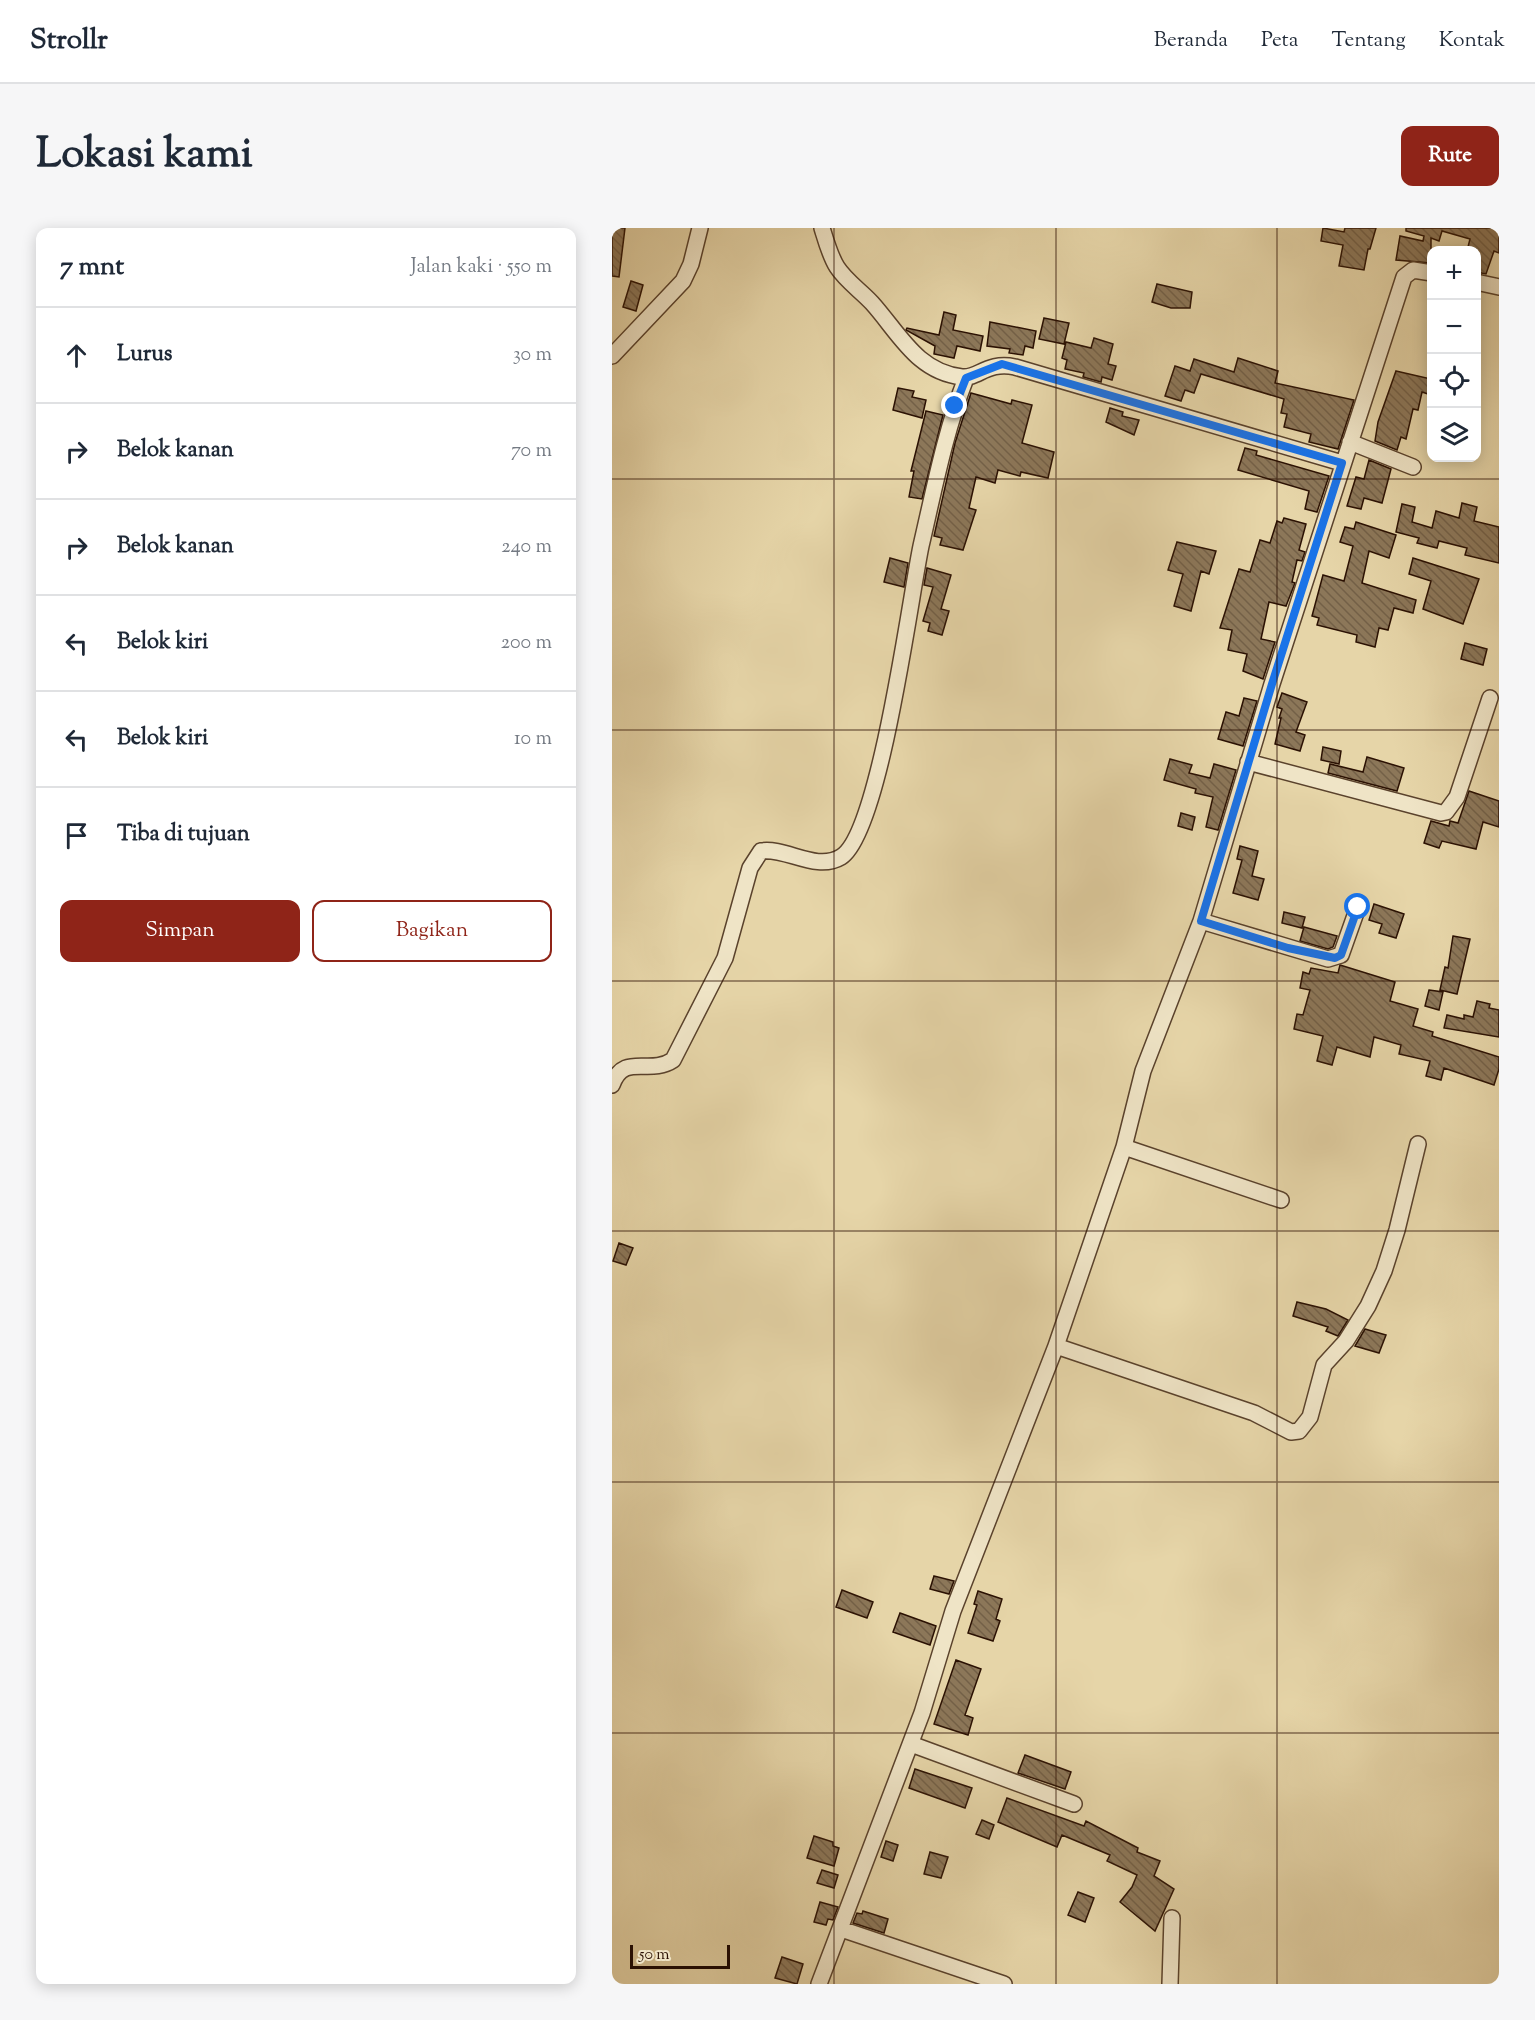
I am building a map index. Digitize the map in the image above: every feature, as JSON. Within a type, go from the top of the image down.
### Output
[{"type":"street","points":[[612,356],[683,281],[691,264],[700,228]]},
{"type":"street","points":[[822,228],[837,268],[882,314],[901,342],[917,357],[950,375],[966,378],[996,365],[1015,367],[1342,463]]},
{"type":"street","points":[[819,1984],[911,1744],[953,1611],[1056,1346],[1124,1147],[1143,1071],[1201,921],[1248,762],[1342,463],[1404,277],[1413,270],[1427,272]]},
{"type":"street","points":[[1481,283],[1499,286]]},
{"type":"street","points":[[612,1085],[616,1075],[624,1067],[636,1065],[658,1068],[673,1060],[725,958],[750,868],[761,851],[772,849],[806,859],[829,860],[843,856],[855,836],[878,771],[900,675],[922,544],[955,406],[966,378]]},
{"type":"street","points":[[1350,442],[1413,467]]},
{"type":"street","points":[[1248,762],[1441,813],[1446,812],[1457,797],[1490,698]]},
{"type":"street","points":[[1201,921],[1288,948],[1335,958],[1341,955],[1358,907]]},
{"type":"street","points":[[1056,1346],[1254,1413],[1291,1432],[1299,1431],[1310,1417],[1324,1365],[1351,1332],[1384,1271],[1397,1230],[1418,1144]]},
{"type":"street","points":[[1124,1147],[1281,1200]]},
{"type":"street","points":[[911,1744],[1074,1804]]},
{"type":"street","points":[[1170,1984],[1172,1918]]},
{"type":"street","points":[[841,1929],[1004,1984]]},
{"type":"building","points":[[612,228],[625,228],[619,277],[612,276]]},
{"type":"building","points":[[1323,228],[1344,232],[1345,228],[1376,228],[1370,249],[1368,249],[1364,270],[1339,266],[1343,245],[1321,241]]},
{"type":"building","points":[[1406,228],[1499,228],[1499,253],[1494,251],[1486,274],[1481,273],[1481,246],[1468,246],[1470,239],[1442,231],[1439,241],[1431,238],[1431,246],[1427,246],[1427,263],[1396,260],[1400,236],[1423,241],[1424,236],[1406,231]]},
{"type":"building","points":[[631,281],[643,285],[636,311],[623,307]]},
{"type":"building","points":[[1157,284],[1192,292],[1190,308],[1171,308],[1152,302]]},
{"type":"building","points":[[944,312],[956,315],[953,330],[983,336],[980,351],[957,346],[954,358],[934,354],[935,346],[906,330],[907,328],[939,335]]},
{"type":"building","points":[[1044,318],[1069,323],[1064,344],[1039,339]]},
{"type":"building","points":[[990,322],[1036,331],[1033,348],[1025,346],[1023,355],[1009,353],[1010,349],[987,346]]},
{"type":"building","points":[[1094,338],[1113,344],[1108,364],[1116,366],[1112,380],[1102,377],[1101,382],[1083,377],[1084,373],[1065,369],[1067,360],[1062,358],[1066,342],[1091,348]]},
{"type":"building","points":[[1238,358],[1278,371],[1275,383],[1354,400],[1338,449],[1309,442],[1311,434],[1284,427],[1287,414],[1281,413],[1284,399],[1201,374],[1194,393],[1185,390],[1181,401],[1165,396],[1175,366],[1190,371],[1194,359],[1234,372]]},
{"type":"building","points":[[1396,371],[1427,378],[1427,394],[1422,392],[1418,410],[1413,409],[1406,439],[1401,437],[1397,450],[1375,441],[1378,422]]},
{"type":"building","points":[[898,388],[914,391],[912,397],[926,400],[922,418],[893,410]]},
{"type":"building","points":[[971,393],[1011,404],[1012,400],[1032,405],[1022,443],[1054,452],[1048,478],[1021,472],[1020,476],[998,470],[995,483],[976,477],[969,508],[976,510],[963,550],[940,545],[942,538],[934,536],[955,443]]},
{"type":"building","points":[[1110,408],[1123,412],[1122,416],[1139,420],[1134,435],[1106,422]]},
{"type":"building","points":[[926,411],[943,415],[922,499],[909,497],[914,471],[911,471]]},
{"type":"building","points":[[1245,448],[1257,451],[1256,455],[1329,476],[1317,512],[1305,509],[1309,491],[1238,470]]},
{"type":"building","points":[[1369,460],[1391,469],[1382,503],[1364,498],[1361,509],[1347,506],[1356,477],[1364,479]]},
{"type":"building","points":[[1462,503],[1477,507],[1474,521],[1499,527],[1499,563],[1465,555],[1467,548],[1439,541],[1437,548],[1417,543],[1419,538],[1396,532],[1402,504],[1415,507],[1412,522],[1432,528],[1436,511],[1459,518]]},
{"type":"building","points":[[1284,518],[1306,524],[1299,550],[1305,552],[1302,561],[1297,560],[1292,582],[1295,583],[1286,606],[1269,602],[1261,639],[1275,642],[1263,679],[1243,671],[1247,654],[1228,650],[1232,630],[1220,628],[1239,569],[1250,572],[1260,540],[1270,543],[1277,521],[1282,523]]},
{"type":"building","points":[[1356,522],[1396,535],[1389,558],[1369,551],[1362,583],[1416,600],[1413,613],[1394,608],[1388,630],[1379,628],[1375,647],[1356,642],[1357,635],[1317,625],[1319,618],[1312,616],[1323,575],[1344,581],[1353,546],[1340,542],[1345,527],[1354,529]]},
{"type":"building","points":[[1177,542],[1216,551],[1209,574],[1201,571],[1191,611],[1174,606],[1183,574],[1168,570]]},
{"type":"building","points":[[890,558],[908,563],[904,587],[884,582]]},
{"type":"building","points":[[1413,558],[1479,579],[1463,624],[1423,609],[1431,581],[1409,574]]},
{"type":"building","points":[[927,568],[951,575],[941,609],[949,611],[942,635],[928,631],[930,623],[923,621],[933,587],[924,585]]},
{"type":"building","points":[[1465,643],[1487,649],[1483,665],[1461,659]]},
{"type":"building","points":[[1282,693],[1307,702],[1296,732],[1305,735],[1300,751],[1275,744],[1282,709],[1277,707]]},
{"type":"building","points":[[1244,698],[1257,701],[1243,746],[1218,739],[1226,712],[1239,716]]},
{"type":"building","points":[[1323,747],[1341,751],[1339,764],[1321,760]]},
{"type":"building","points":[[1367,757],[1404,768],[1397,791],[1328,773],[1330,764],[1363,772]]},
{"type":"building","points":[[1170,759],[1192,765],[1189,773],[1210,778],[1214,764],[1236,770],[1218,830],[1206,827],[1213,797],[1195,793],[1196,789],[1164,780]]},
{"type":"building","points":[[1469,791],[1499,801],[1499,827],[1483,822],[1476,849],[1442,841],[1439,848],[1424,843],[1431,821],[1449,826],[1450,821],[1458,823]]},
{"type":"building","points":[[1181,813],[1195,817],[1192,830],[1178,826]]},
{"type":"building","points":[[1240,846],[1258,851],[1252,876],[1264,879],[1258,900],[1233,893],[1242,860],[1237,859]]},
{"type":"building","points":[[1374,904],[1404,914],[1396,938],[1379,933],[1382,924],[1369,920]]},
{"type":"building","points":[[1284,912],[1305,917],[1302,928],[1282,923]]},
{"type":"building","points":[[1304,927],[1337,936],[1333,947],[1328,949],[1300,941]]},
{"type":"building","points":[[1453,936],[1470,939],[1457,994],[1440,990],[1445,967],[1448,968]]},
{"type":"building","points":[[1340,965],[1395,982],[1390,1001],[1418,1009],[1413,1026],[1433,1032],[1432,1036],[1499,1057],[1499,1069],[1494,1085],[1444,1068],[1441,1080],[1426,1076],[1430,1061],[1399,1054],[1401,1045],[1374,1037],[1370,1057],[1337,1047],[1332,1065],[1317,1061],[1323,1036],[1294,1029],[1297,1014],[1303,1015],[1310,990],[1300,988],[1303,972],[1309,974],[1311,968],[1338,973]]},
{"type":"building","points":[[1429,990],[1443,992],[1439,1010],[1425,1006]]},
{"type":"building","points":[[1477,1001],[1490,1004],[1489,1008],[1499,1010],[1499,1037],[1444,1028],[1447,1015],[1464,1019],[1464,1015],[1473,1017]]},
{"type":"building","points":[[619,1243],[633,1248],[626,1265],[613,1261]]},
{"type":"building","points":[[1297,1302],[1326,1309],[1348,1320],[1338,1336],[1326,1331],[1328,1327],[1293,1316]]},
{"type":"building","points":[[1365,1329],[1386,1335],[1379,1353],[1355,1346]]},
{"type":"building","points":[[934,1576],[954,1581],[949,1594],[930,1589]]},
{"type":"building","points":[[842,1590],[873,1602],[867,1618],[836,1607]]},
{"type":"building","points":[[978,1591],[1002,1599],[996,1619],[1000,1621],[993,1641],[968,1633],[977,1605],[974,1604]]},
{"type":"building","points":[[900,1613],[936,1626],[930,1645],[893,1632]]},
{"type":"building","points":[[956,1660],[981,1669],[965,1715],[973,1718],[968,1735],[934,1724]]},
{"type":"building","points":[[1025,1755],[1071,1772],[1065,1789],[1018,1773]]},
{"type":"building","points":[[915,1769],[972,1788],[965,1808],[909,1788]]},
{"type":"building","points":[[1007,1798],[1084,1826],[1086,1821],[1138,1848],[1137,1852],[1160,1861],[1154,1876],[1174,1889],[1155,1931],[1120,1902],[1132,1887],[1137,1875],[1107,1861],[1110,1855],[1062,1835],[1057,1847],[998,1822]]},
{"type":"building","points":[[982,1820],[994,1825],[989,1839],[976,1834]]},
{"type":"building","points":[[814,1836],[833,1842],[833,1846],[839,1848],[834,1866],[807,1858]]},
{"type":"building","points":[[886,1841],[898,1845],[893,1861],[881,1857]]},
{"type":"building","points":[[930,1852],[948,1857],[941,1878],[924,1874]]},
{"type":"building","points":[[822,1870],[838,1875],[834,1888],[817,1883]]},
{"type":"building","points":[[1078,1892],[1094,1898],[1085,1922],[1068,1915]]},
{"type":"building","points":[[820,1902],[838,1907],[833,1920],[828,1919],[826,1925],[814,1922]]},
{"type":"building","points":[[863,1911],[888,1919],[884,1933],[853,1923],[857,1913],[862,1914]]},
{"type":"building","points":[[782,1957],[803,1964],[797,1984],[775,1978]]},
{"type":"route","points":[[955,406],[966,378],[1002,364],[1342,463],[1272,684],[1201,921],[1328,959],[1341,955],[1358,907]]}]
